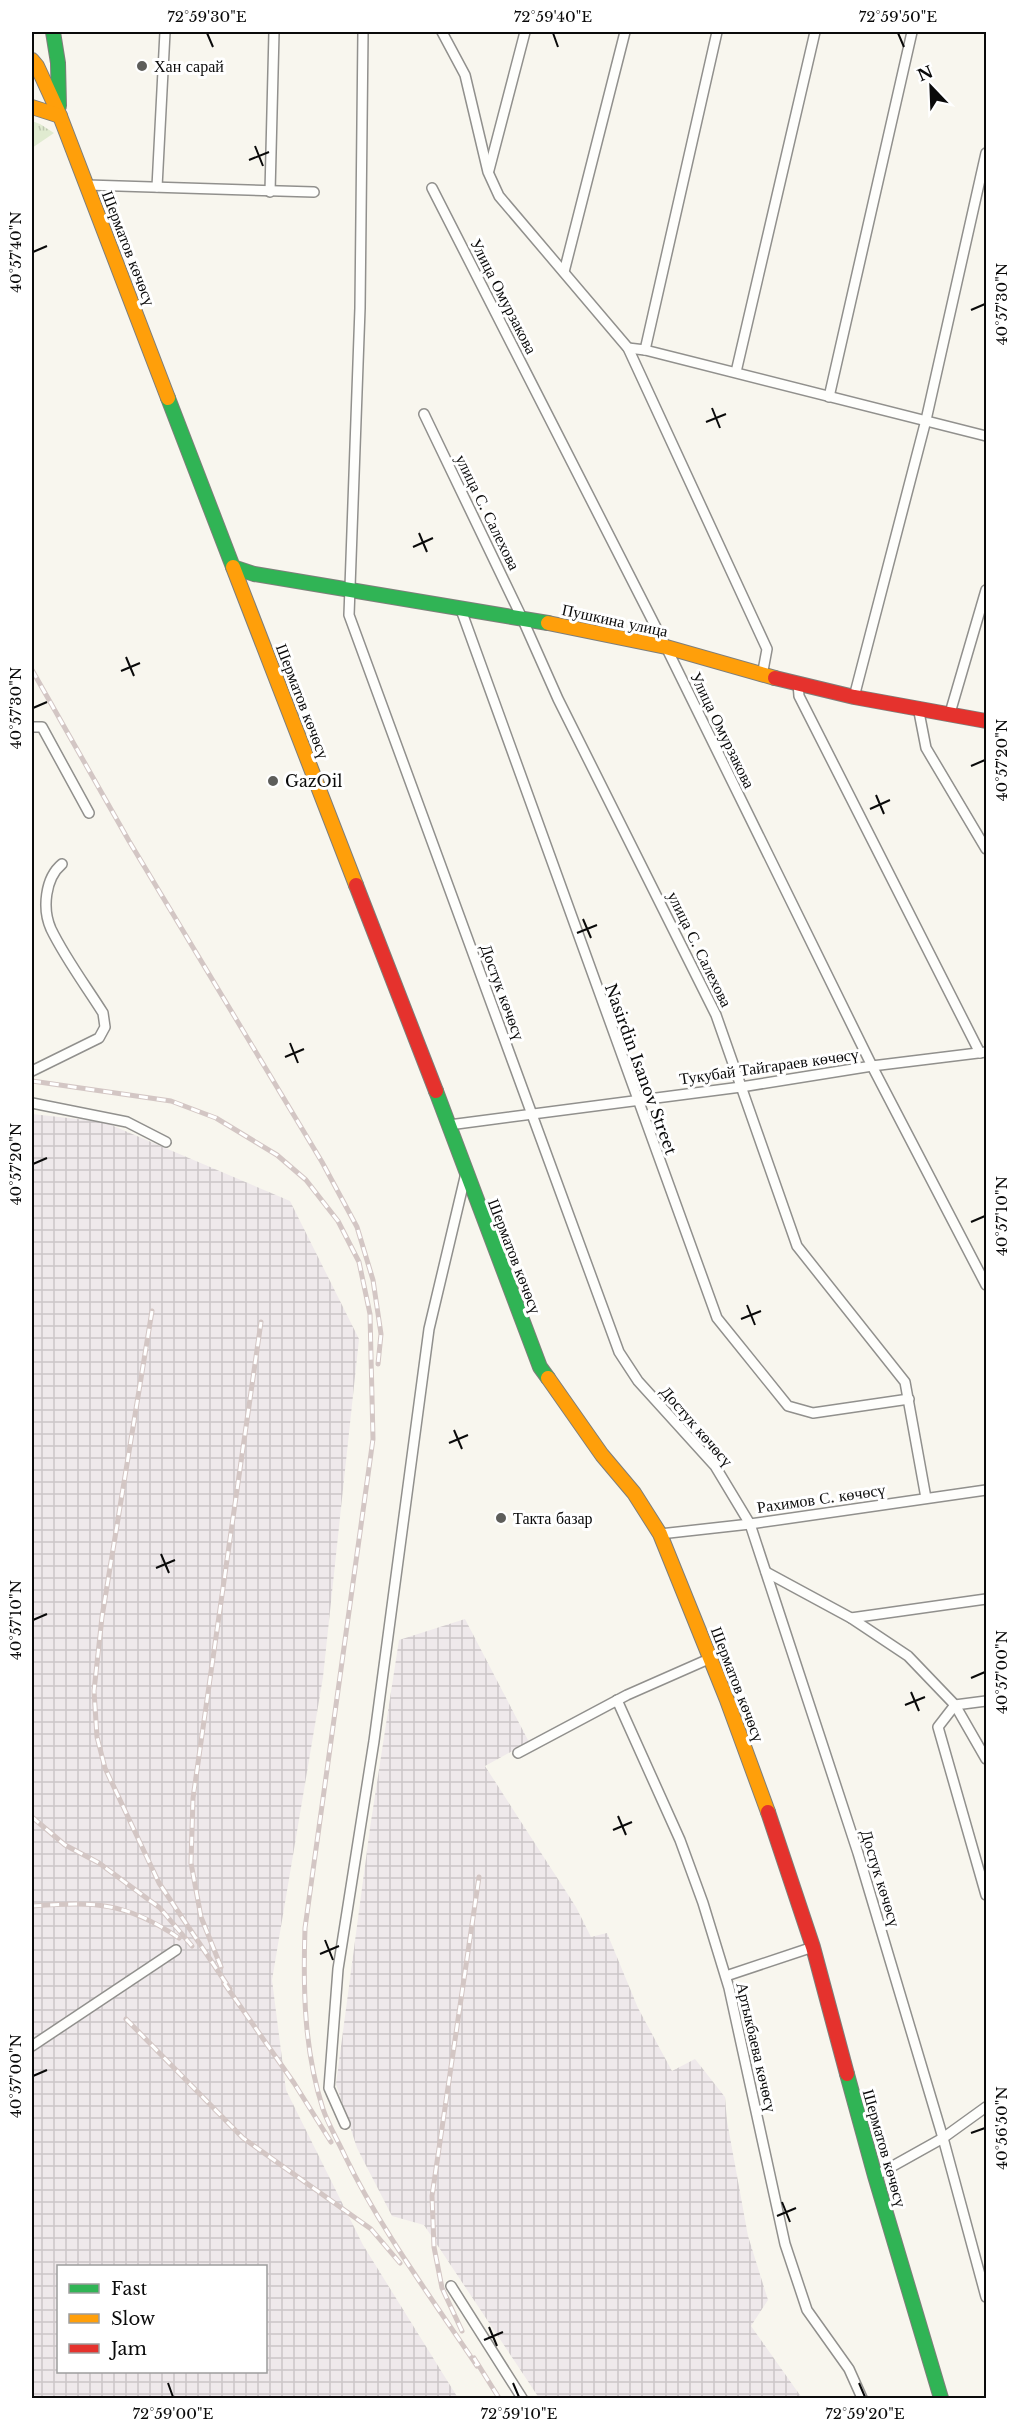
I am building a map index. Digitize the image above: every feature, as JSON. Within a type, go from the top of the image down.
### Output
[{"type":"main road","points":[[32,107],[43,108],[60,116],[53,32]]},
{"type":"main road","name":"Шерматов көчөсү","points":[[32,60],[60,116],[87,184],[540,1367],[602,1455],[634,1493],[660,1534],[711,1658],[788,1867],[813,1947],[876,2176],[941,2398]]},
{"type":"main road","name":"Пушкина улица","points":[[232,567],[254,574],[460,607],[666,647],[762,676],[798,682],[854,697],[950,712],[987,721]]},
{"type":"street","points":[[157,187],[165,32]]},
{"type":"street","points":[[270,192],[274,32]]},
{"type":"street","name":"Достук көчөсү","points":[[363,32],[360,308],[349,615],[619,1352],[638,1381],[715,1466],[750,1524],[858,1853],[943,2138],[987,2297]]},
{"type":"street","points":[[442,32],[465,75],[488,172],[499,196],[628,348],[767,649],[762,676]]},
{"type":"street","points":[[488,172],[525,32]]},
{"type":"street","points":[[564,272],[626,32]]},
{"type":"street","points":[[645,350],[717,32]]},
{"type":"street","points":[[736,372],[815,32]]},
{"type":"street","points":[[829,397],[912,32]]},
{"type":"street","points":[[854,697],[926,420],[987,153]]},
{"type":"street","points":[[87,184],[314,192]]},
{"type":"street","name":"Улица Омурзакова","points":[[432,188],[666,647],[872,1066],[987,1285]]},
{"type":"street","points":[[628,348],[736,372],[987,436]]},
{"type":"street","name":"улица С. Салехова","points":[[424,414],[522,618],[558,699],[716,1015],[797,1246],[887,1356],[905,1382],[926,1498]]},
{"type":"street","points":[[950,712],[987,590]]},
{"type":"street","name":"Nasirdin Isanov Street","points":[[460,607],[636,1100],[717,1318],[788,1406],[813,1413],[909,1399]]},
{"type":"street","points":[[798,682],[799,696],[983,1052]]},
{"type":"street","points":[[918,707],[926,748],[987,849]]},
{"type":"street","points":[[32,727],[42,727],[89,813]]},
{"type":"street","points":[[34,1067],[99,1038],[105,1028],[103,1013],[50,927],[47,910],[48,887],[53,871],[62,864]]},
{"type":"street","name":"Тукубай Тайгараев көчөсү","points":[[448,1125],[741,1087],[872,1066],[983,1052]]},
{"type":"street","points":[[32,1103],[127,1122],[166,1142]]},
{"type":"street","points":[[345,2124],[329,2088],[338,1969],[375,1729],[429,1329],[466,1173]]},
{"type":"street","name":"Рахимов С. көчөсү","points":[[660,1534],[750,1524],[987,1490]]},
{"type":"street","points":[[766,1572],[851,1618],[908,1656],[955,1705],[987,1759]]},
{"type":"street","points":[[851,1618],[987,1599]]},
{"type":"street","points":[[518,1752],[617,1700],[711,1658]]},
{"type":"street","name":"Артыкбаева көчөсү","points":[[617,1700],[680,1839],[726,1976],[784,2244],[807,2310],[849,2369],[862,2398]]},
{"type":"street","points":[[987,1701],[955,1705],[938,1727],[987,1895]]},
{"type":"street","points":[[726,1976],[813,1947]]},
{"type":"street","points":[[32,2046],[176,1950]]},
{"type":"street","points":[[876,2176],[943,2138],[987,2106]]},
{"type":"street","points":[[451,2286],[522,2398]]},
{"type":"shaded area","points":[[32,1114],[104,1122],[290,1201],[359,1339],[323,1677],[272,1980],[286,2090],[363,2245],[458,2398],[32,2398]]},
{"type":"shaded area","points":[[465,1619],[529,1742],[485,1766],[576,1907],[591,1937],[607,1933],[638,2008],[672,2071],[695,2059],[725,2097],[727,2121],[748,2236],[768,2300],[751,2326],[802,2398],[539,2398],[424,2225],[392,2216],[357,2148],[336,2084],[370,1828],[399,1640]]},
{"type":"green space","points":[[32,121],[54,133],[32,148]]},
{"type":"railway","points":[[32,670],[129,841],[322,1162],[357,1227],[373,1280],[381,1334],[378,1364]]},
{"type":"railway","points":[[32,1081],[171,1101],[216,1118],[277,1155],[306,1180],[338,1221],[359,1262],[370,1314],[373,1439],[305,1928],[304,1974],[308,2042],[323,2109],[358,2182],[407,2262],[477,2366]]},
{"type":"railway","points":[[152,1311],[102,1617],[94,1691],[97,1737],[105,1768],[159,1883],[230,1989]]},
{"type":"railway","points":[[221,1967],[201,1917],[191,1863],[193,1798],[261,1322]]},
{"type":"railway","points":[[32,1817],[65,1845],[99,1863],[160,1908],[192,1946]]},
{"type":"railway","points":[[462,2331],[442,2288],[434,2247],[432,2196],[479,1877]]},
{"type":"railway","points":[[32,1906],[74,1904],[109,1907],[142,1917],[179,1938]]},
{"type":"railway","points":[[224,1983],[294,2083],[331,2142]]},
{"type":"railway","points":[[126,2019],[243,2138],[371,2229],[400,2263]]},
{"type":"railway","points":[[474,2358],[499,2398]]},
{"type":"traffic: fast","points":[[53,32],[58,63],[59,106]]},
{"type":"traffic: fast","points":[[168,398],[233,567],[254,574],[548,623]]},
{"type":"traffic: fast","points":[[436,1091],[540,1367],[548,1378]]},
{"type":"traffic: fast","points":[[847,2074],[941,2398]]},
{"type":"traffic: slow","points":[[32,60],[60,116],[168,398]]},
{"type":"traffic: slow","points":[[32,107],[60,116]]},
{"type":"traffic: slow","points":[[233,567],[356,885]]},
{"type":"traffic: slow","points":[[548,623],[666,647],[775,678]]},
{"type":"traffic: slow","points":[[548,1378],[602,1455],[634,1493],[660,1534],[727,1700],[768,1812]]},
{"type":"traffic: jam","points":[[775,678],[854,697],[986,721]]},
{"type":"traffic: jam","points":[[356,885],[436,1091]]},
{"type":"traffic: jam","points":[[768,1812],[813,1947],[847,2074]]},
{"type":"place","name":"Хан сарай","points":[[142,66]]},
{"type":"place","name":"GazOil","points":[[273,781]]},
{"type":"place","name":"Такта базар","points":[[501,1518]]}]
